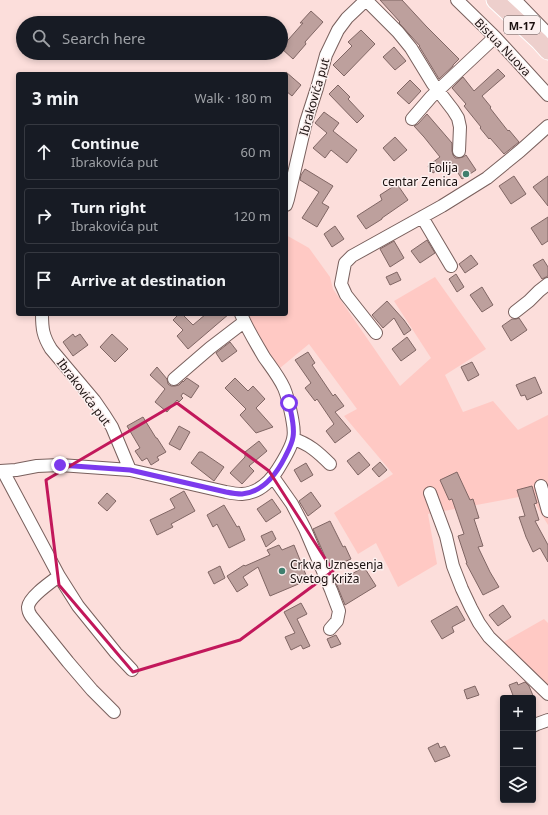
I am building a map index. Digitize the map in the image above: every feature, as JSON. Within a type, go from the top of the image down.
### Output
[{"type":"highway","name":"M-17","points":[[495,0],[548,51]]},
{"type":"street","points":[[366,0],[398,32],[411,48],[437,91],[458,118],[460,127],[459,151]]},
{"type":"street","name":"Ibrakovića put","points":[[288,199],[306,122],[326,55],[338,30],[346,18],[366,0]]},
{"type":"street","name":"Bistua Nuova","points":[[457,0],[495,37],[548,95]]},
{"type":"street","points":[[515,0],[548,34]]},
{"type":"street","points":[[412,119],[437,91],[495,37]]},
{"type":"street","points":[[376,333],[346,295],[341,284],[344,264],[352,256],[422,218],[487,178],[548,126]]},
{"type":"street","points":[[422,218],[451,266]]},
{"type":"street","points":[[515,312],[548,284]]},
{"type":"street","name":"Ibrakovića put","points":[[42,316],[42,326],[45,339],[105,416],[112,427],[130,470]]},
{"type":"street","points":[[132,670],[98,632],[78,606],[59,576],[1,471],[37,466],[60,465],[130,470],[226,492],[242,494],[257,490],[265,485],[273,477],[281,465],[293,438],[293,422],[284,388],[242,318],[174,379]]},
{"type":"street","points":[[293,438],[317,451],[330,464]]},
{"type":"street","points":[[273,477],[292,504],[305,529],[339,611],[337,621],[330,629]]},
{"type":"street","points":[[541,486],[548,510]]},
{"type":"street","points":[[430,493],[446,536],[453,566],[462,589],[479,623],[489,637],[548,694]]},
{"type":"street","points":[[59,576],[29,602],[28,611],[30,616],[72,668],[114,712]]},
{"type":"street","points":[[536,724],[548,720]]},
{"type":"highlighted area","points":[[177,403],[269,471],[333,571],[240,640],[133,672],[59,585],[46,480]]},
{"type":"shaded area","points":[[288,236],[309,248],[330,277],[333,289],[400,386],[431,358],[394,301],[435,277],[486,349],[445,375],[463,412],[493,401],[518,430],[548,415],[548,525],[530,495],[428,514],[437,564],[398,587],[376,543],[358,554],[334,513],[393,474],[344,416],[357,409],[309,344],[274,373],[243,316],[288,316]]},
{"type":"shaded area","points":[[544,619],[548,623],[548,692],[502,643]]},
{"type":"building","points":[[380,0],[402,0],[459,59],[439,79],[420,46]]},
{"type":"building","points":[[311,11],[323,22],[305,42],[306,44],[293,59],[288,54],[288,40],[303,23],[300,23]]},
{"type":"building","points":[[361,30],[375,44],[344,76],[333,65],[352,46],[348,42]]},
{"type":"building","points":[[394,47],[406,61],[395,70],[383,57]]},
{"type":"building","points":[[498,69],[505,76],[482,96],[508,131],[509,130],[519,142],[504,154],[480,128],[481,127],[464,106],[466,104],[452,88],[463,77],[474,91]]},
{"type":"building","points":[[288,74],[301,85],[292,96],[288,93]]},
{"type":"building","points":[[410,80],[421,91],[409,104],[397,93]]},
{"type":"building","points":[[338,85],[350,97],[348,99],[364,116],[357,123],[329,94]]},
{"type":"building","points":[[324,112],[339,123],[333,131],[357,150],[347,163],[331,150],[325,158],[313,148],[327,133],[315,123]]},
{"type":"building","points":[[427,114],[452,143],[452,151],[455,158],[466,155],[476,170],[462,179],[450,161],[433,173],[428,166],[440,157],[414,126],[418,124]]},
{"type":"building","points":[[395,137],[407,150],[394,161],[383,148]]},
{"type":"building","points":[[305,169],[333,186],[322,203],[329,207],[317,227],[302,218],[319,192],[300,180]]},
{"type":"building","points":[[514,176],[526,194],[511,204],[499,186]]},
{"type":"building","points":[[548,176],[548,206],[533,187]]},
{"type":"building","points":[[397,184],[408,200],[366,229],[357,216],[382,200],[380,195]]},
{"type":"building","points":[[548,217],[548,241],[542,245],[531,228]]},
{"type":"building","points":[[335,226],[344,239],[332,247],[324,234]]},
{"type":"building","points":[[427,240],[435,253],[420,263],[411,251]]},
{"type":"building","points":[[394,241],[404,258],[390,267],[380,249]]},
{"type":"building","points":[[471,255],[478,264],[465,273],[459,264]]},
{"type":"building","points":[[543,259],[548,267],[548,276],[542,279],[533,265]]},
{"type":"building","points":[[397,272],[401,280],[390,285],[386,277]]},
{"type":"building","points":[[456,274],[464,287],[457,292],[449,279]]},
{"type":"building","points":[[482,287],[493,305],[482,312],[470,295]]},
{"type":"building","points":[[387,301],[411,330],[404,335],[394,318],[383,328],[372,315]]},
{"type":"building","points":[[177,316],[184,316],[193,325],[204,316],[227,316],[188,349],[177,336],[183,330],[173,320]]},
{"type":"building","points":[[519,318],[527,330],[511,341],[502,326],[512,319]]},
{"type":"building","points":[[73,334],[75,337],[80,334],[88,345],[73,356],[63,342]]},
{"type":"building","points":[[112,334],[128,349],[115,362],[100,347]]},
{"type":"building","points":[[407,337],[416,350],[401,361],[392,349]]},
{"type":"building","points":[[230,342],[237,351],[222,362],[216,353]]},
{"type":"building","points":[[308,352],[315,363],[312,365],[333,396],[335,394],[344,406],[335,412],[351,431],[335,443],[326,431],[334,424],[317,399],[315,401],[305,388],[311,383],[295,360]]},
{"type":"building","points":[[472,362],[479,375],[468,381],[461,367]]},
{"type":"building","points":[[157,367],[167,379],[168,384],[171,386],[179,385],[187,378],[199,386],[191,398],[183,393],[181,396],[183,398],[179,402],[177,400],[167,412],[155,402],[165,389],[150,375]]},
{"type":"building","points":[[535,377],[542,393],[527,400],[525,395],[521,396],[516,385]]},
{"type":"building","points":[[235,378],[248,391],[253,386],[265,399],[256,408],[273,427],[256,433],[240,415],[246,409],[225,388]]},
{"type":"building","points":[[143,417],[166,452],[157,457],[159,460],[151,465],[147,458],[142,461],[135,451],[140,448],[127,426]]},
{"type":"building","points":[[179,426],[190,432],[180,450],[169,444]]},
{"type":"building","points":[[259,441],[267,451],[249,466],[254,471],[242,484],[230,473],[245,457],[245,452]]},
{"type":"building","points":[[199,452],[202,452],[224,467],[214,481],[191,463]]},
{"type":"building","points":[[359,452],[370,465],[358,475],[347,461]]},
{"type":"building","points":[[380,462],[387,470],[379,477],[372,469]]},
{"type":"building","points":[[306,463],[313,475],[301,482],[294,470]]},
{"type":"building","points":[[457,472],[470,500],[473,499],[479,518],[474,519],[483,546],[478,547],[499,587],[483,595],[466,563],[458,536],[464,534],[452,499],[449,500],[440,480]]},
{"type":"building","points":[[532,486],[537,503],[534,504],[539,520],[535,521],[548,545],[548,562],[540,548],[533,552],[519,517],[525,516],[517,490]]},
{"type":"building","points":[[184,491],[195,511],[171,524],[173,527],[157,535],[150,520],[175,508],[170,499]]},
{"type":"building","points":[[311,492],[321,506],[308,516],[299,501]]},
{"type":"building","points":[[107,493],[116,501],[107,511],[98,503]]},
{"type":"building","points":[[272,499],[281,512],[266,522],[257,509]]},
{"type":"building","points":[[224,505],[237,527],[239,526],[245,540],[229,548],[217,524],[213,527],[207,515]]},
{"type":"building","points":[[330,521],[351,559],[330,568],[313,529]]},
{"type":"building","points":[[272,531],[276,539],[266,547],[261,536]]},
{"type":"building","name":"Crkva Uznesenja Svetog Križa","points":[[279,545],[282,550],[294,545],[308,580],[270,596],[258,567],[243,577],[248,585],[237,592],[227,576],[244,565],[245,566],[270,555],[267,550]]},
{"type":"building","points":[[220,566],[225,578],[214,584],[208,572]]},
{"type":"building","points":[[364,567],[376,586],[345,605],[336,583]]},
{"type":"building","points":[[301,603],[307,614],[297,619],[310,646],[303,649],[301,645],[291,650],[285,637],[295,633],[284,612]]},
{"type":"building","points":[[503,605],[511,617],[498,626],[489,615]]},
{"type":"building","points":[[457,606],[465,620],[452,627],[454,632],[442,639],[431,621]]},
{"type":"building","points":[[336,635],[341,644],[331,648],[327,639]]},
{"type":"building","points":[[517,682],[518,685],[525,682],[529,686],[533,695],[513,695],[509,685]]},
{"type":"building","points":[[475,686],[479,695],[467,699],[464,690]]},
{"type":"building","points":[[438,743],[440,748],[445,746],[450,756],[435,762],[428,748]]},
{"type":"place","name":"Folija centar Zenica","points":[[466,174]]},
{"type":"place","name":"Crkva Uznesenja Svetog Križa","points":[[282,571]]},
{"type":"route","points":[[60,465],[130,470],[226,492],[242,494],[257,490],[273,477],[291,445],[294,432],[289,403]]}]
